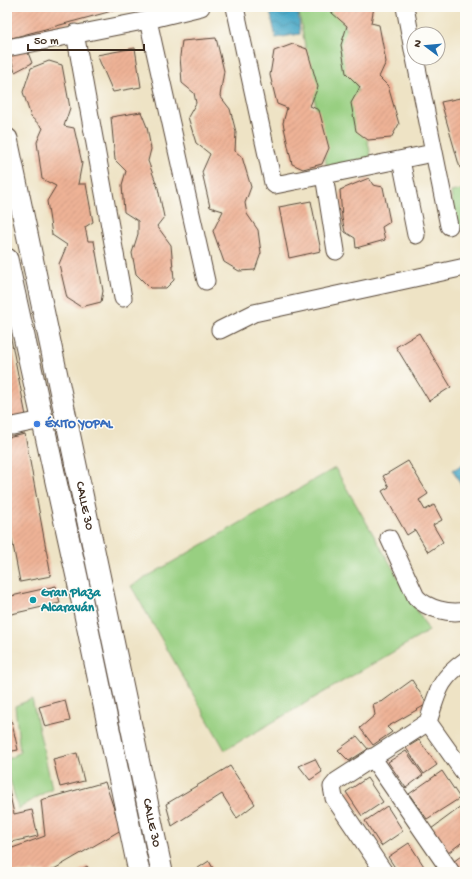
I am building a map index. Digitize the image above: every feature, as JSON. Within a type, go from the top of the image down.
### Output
[{"type":"main road","name":"CALLE 30","points":[[7,139],[162,872]]},
{"type":"main road","name":"CALLE 30","points":[[7,259],[77,577],[139,872]]},
{"type":"street","points":[[7,48],[75,33],[148,20],[201,7]]},
{"type":"street","points":[[235,7],[273,183],[278,185],[433,153]]},
{"type":"street","points":[[405,7],[409,26]]},
{"type":"street","points":[[148,20],[206,281]]},
{"type":"street","points":[[75,33],[124,298]]},
{"type":"street","points":[[417,66],[449,226]]},
{"type":"street","points":[[401,160],[416,235]]},
{"type":"street","points":[[324,175],[336,251]]},
{"type":"street","points":[[220,330],[254,313],[465,267]]},
{"type":"street","points":[[7,426],[42,420]]},
{"type":"street","points":[[389,538],[416,596],[422,603],[430,607],[449,611],[465,611]]},
{"type":"street","points":[[384,872],[334,798],[332,787],[337,781],[372,757],[428,722],[441,683],[450,672],[465,661]]},
{"type":"street","points":[[428,722],[465,774]]},
{"type":"street","points":[[372,757],[451,872]]},
{"type":"green space","points":[[298,7],[341,7],[371,157],[327,168]]},
{"type":"green space","points":[[465,189],[465,229],[456,231],[451,192]]},
{"type":"green space","points":[[335,468],[429,631],[225,750],[131,586]]},
{"type":"green space","points":[[32,699],[52,788],[18,809],[7,768],[7,760],[20,752],[15,706]]},
{"type":"water","points":[[269,7],[298,7],[300,34],[276,38]]},
{"type":"water","points":[[465,463],[465,493],[453,470]]},
{"type":"building","points":[[7,7],[127,7],[8,39]]},
{"type":"building","points":[[331,7],[374,7],[371,23],[379,25],[386,62],[379,77],[388,86],[399,124],[391,138],[368,140],[356,131],[351,103],[360,87],[346,73],[341,45],[347,26],[332,13]]},
{"type":"building","points":[[216,38],[224,71],[220,96],[230,109],[236,132],[235,151],[242,157],[251,187],[245,203],[247,214],[258,230],[261,253],[255,270],[239,271],[224,262],[213,231],[223,211],[210,207],[202,172],[210,154],[196,143],[188,117],[196,103],[194,93],[182,83],[180,56],[182,41]]},
{"type":"building","points":[[293,44],[307,49],[318,87],[310,106],[319,110],[329,148],[322,164],[303,169],[292,164],[283,123],[287,108],[277,104],[270,75],[274,51]]},
{"type":"building","points":[[135,48],[141,87],[113,92],[97,55]]},
{"type":"building","points":[[27,50],[32,63],[15,72],[9,54]]},
{"type":"building","points":[[49,61],[62,65],[70,108],[64,126],[74,128],[82,163],[78,184],[86,184],[93,222],[85,227],[88,241],[94,241],[103,291],[101,302],[81,307],[67,298],[59,264],[67,245],[52,235],[47,201],[56,186],[42,179],[37,142],[43,128],[31,117],[23,92],[31,68]]},
{"type":"building","points":[[465,97],[465,168],[460,168],[441,102]]},
{"type":"building","points":[[141,112],[147,127],[151,149],[148,161],[158,188],[164,217],[157,226],[171,245],[174,280],[166,288],[150,288],[136,274],[132,253],[138,234],[138,221],[124,212],[122,185],[126,171],[115,160],[111,117]]},
{"type":"building","points":[[369,178],[373,185],[383,187],[390,222],[382,227],[385,240],[356,248],[355,238],[345,232],[342,218],[340,190]]},
{"type":"building","points":[[311,201],[321,251],[289,258],[279,207]]},
{"type":"building","points":[[7,318],[26,416],[8,419],[7,414]]},
{"type":"building","points":[[419,333],[451,387],[429,401],[396,347]]},
{"type":"building","points":[[25,434],[51,576],[20,582],[7,513],[7,438]]},
{"type":"building","points":[[408,461],[428,494],[419,500],[425,510],[434,505],[442,520],[433,525],[443,542],[428,552],[415,530],[407,535],[382,491],[389,487],[383,476]]},
{"type":"building","name":"Gran Plaza Alcaraván","points":[[56,586],[60,603],[7,615],[7,597]]},
{"type":"building","points":[[412,680],[427,704],[387,727],[392,732],[373,745],[360,728],[375,715],[373,704],[383,701]]},
{"type":"building","points":[[65,700],[70,721],[45,727],[39,707]]},
{"type":"building","points":[[7,719],[11,719],[18,750],[7,752]]},
{"type":"building","points":[[357,736],[368,749],[349,761],[338,750]]},
{"type":"building","points":[[419,740],[437,765],[424,774],[406,748]]},
{"type":"building","points":[[406,751],[423,775],[406,788],[388,762]]},
{"type":"building","points":[[77,753],[84,781],[60,787],[53,759]]},
{"type":"building","points":[[315,759],[322,772],[310,780],[299,766]]},
{"type":"building","points":[[230,766],[255,804],[237,818],[222,794],[172,826],[166,804]]},
{"type":"building","points":[[442,771],[460,798],[427,819],[409,794]]},
{"type":"building","points":[[367,778],[383,802],[362,816],[346,792]]},
{"type":"building","points":[[105,782],[121,830],[49,872],[7,872],[7,850],[45,836],[41,800]]},
{"type":"building","points":[[8,786],[14,814],[32,810],[38,836],[7,843]]},
{"type":"building","points":[[465,804],[465,840],[448,853],[431,829]]},
{"type":"building","points":[[387,806],[403,831],[381,846],[365,821]]},
{"type":"building","points":[[409,843],[427,871],[398,872],[388,857]]},
{"type":"building","points":[[465,853],[465,872],[461,872],[453,862]]},
{"type":"building","points":[[209,861],[215,872],[192,872]]},
{"type":"building","points":[[87,866],[91,872],[78,872]]},
{"type":"place","name":"ÉXITO YOPAL","points":[[37,424]]},
{"type":"place","name":"Gran Plaza Alcaraván","points":[[33,600]]}]
